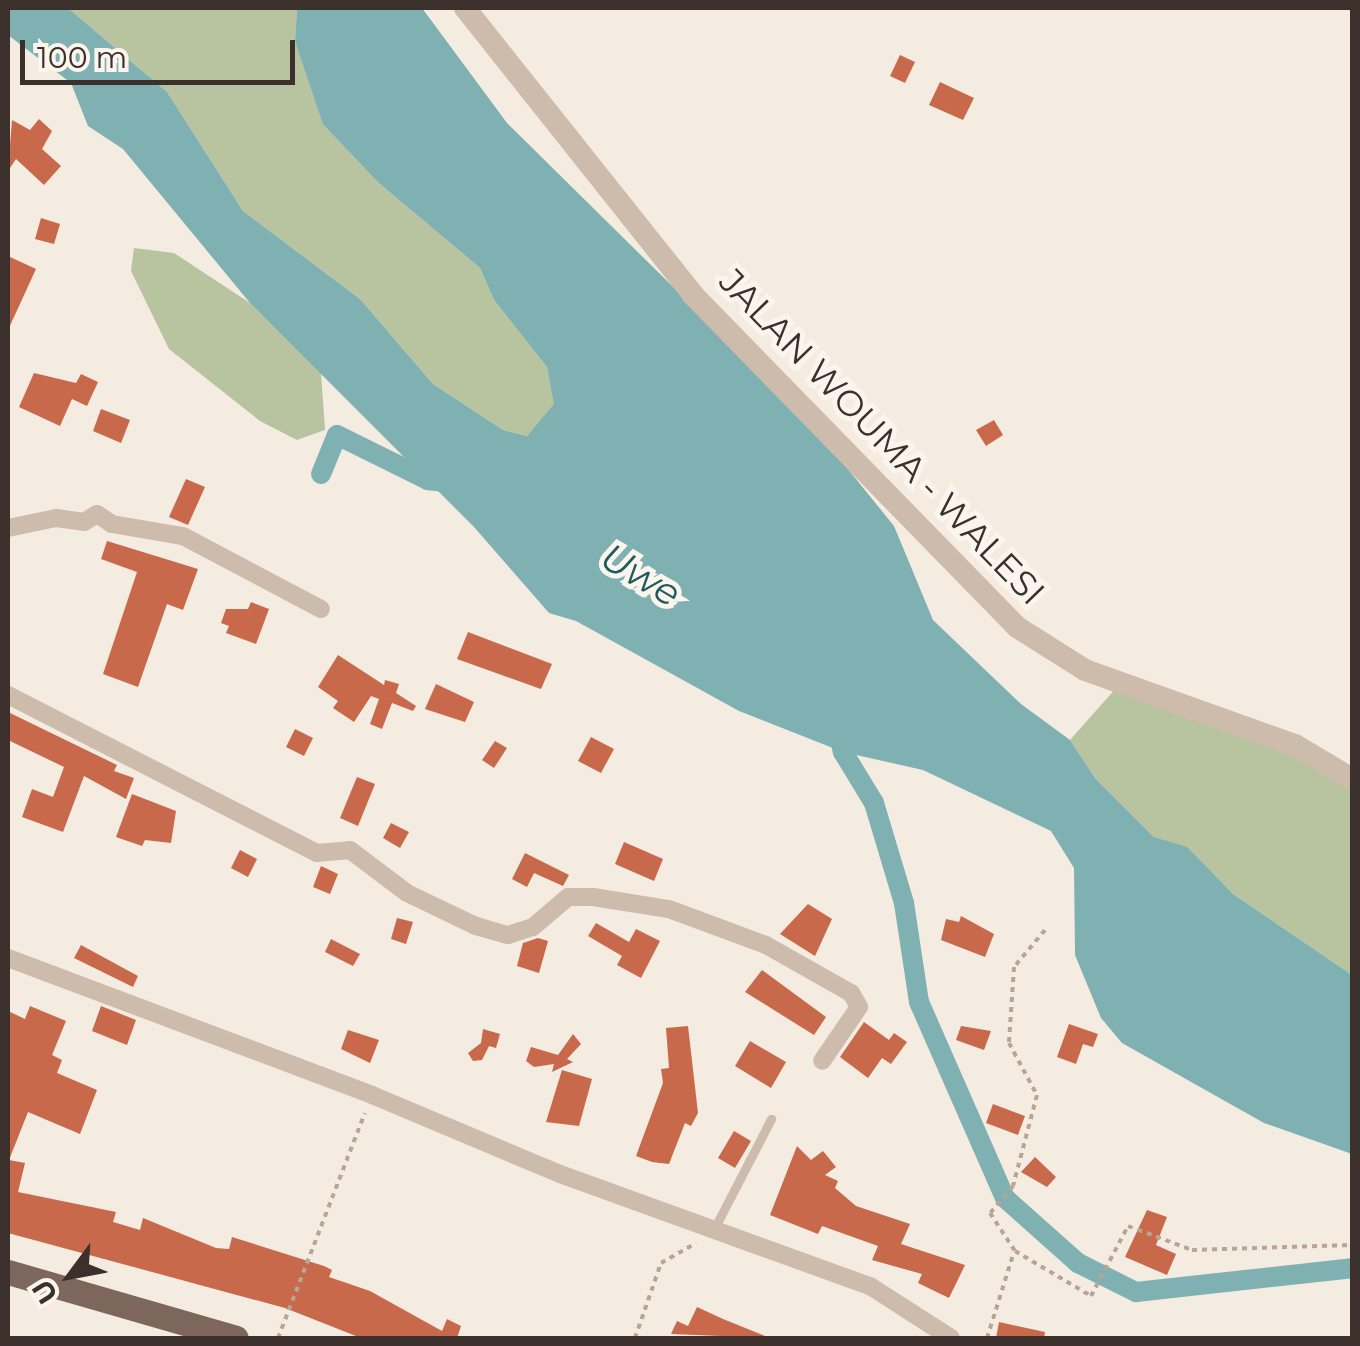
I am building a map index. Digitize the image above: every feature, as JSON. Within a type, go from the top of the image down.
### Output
[{"type":"main road","points":[[8,1272],[236,1338]]},
{"type":"street","name":"JALAN WOUMA - WALESI","points":[[465,8],[693,295],[1017,627],[1085,670],[1295,745],[1352,779]]},
{"type":"street","points":[[8,528],[56,518],[84,522],[96,514],[112,524],[183,536],[320,609]]},
{"type":"street","points":[[8,695],[317,854],[350,850],[407,893],[476,926],[508,934],[533,926],[568,898],[593,896],[669,908],[766,945],[851,993],[859,1007],[822,1061]]},
{"type":"street","points":[[8,958],[372,1094],[560,1174],[870,1286],[951,1338]]},
{"type":"lane","points":[[715,1227],[771,1119]]},
{"type":"path","points":[[1045,930],[1014,968],[1009,1043],[1038,1095],[1013,1186],[990,1212],[1015,1251],[1091,1296],[1105,1261],[1128,1226],[1192,1250],[1352,1245]]},
{"type":"path","points":[[278,1338],[372,1094]]},
{"type":"path","points":[[635,1338],[661,1263],[715,1227]]},
{"type":"path","points":[[988,1338],[1015,1251]]},
{"type":"green space","points":[[68,8],[297,8],[295,42],[380,184],[480,268],[494,300],[547,367],[555,404],[527,436],[503,430],[433,384],[360,299],[243,211],[167,92]]},
{"type":"green space","points":[[134,248],[174,253],[250,303],[321,373],[325,430],[297,440],[260,421],[169,349],[131,271]]},
{"type":"green space","points":[[1117,687],[1352,777],[1352,975],[1233,894],[1187,848],[1154,837],[1095,778],[1070,740]]},
{"type":"water","name":"Uwe","points":[[8,8],[68,8],[167,92],[243,211],[360,299],[433,384],[503,430],[527,436],[554,404],[547,367],[494,300],[480,268],[380,184],[323,124],[295,41],[297,8],[422,8],[507,123],[809,421],[894,526],[933,620],[1021,704],[1070,740],[1095,778],[1154,837],[1187,847],[1233,894],[1352,975],[1352,1154],[1264,1123],[1122,1043],[1101,1018],[1075,955],[1074,868],[1051,831],[923,770],[843,752],[739,711],[576,621],[549,613],[474,527],[250,303],[123,149],[88,126],[71,83],[8,35]]},
{"type":"building","points":[[900,55],[915,62],[905,83],[890,76]]},
{"type":"building","points":[[940,82],[974,98],[963,120],[929,105]]},
{"type":"building","points":[[39,119],[52,131],[42,149],[61,166],[44,185],[16,159],[8,171],[12,120],[30,130]]},
{"type":"building","points":[[41,218],[60,224],[54,244],[35,239]]},
{"type":"building","points":[[8,256],[36,269],[8,330]]},
{"type":"building","points":[[34,373],[76,383],[81,374],[98,382],[87,406],[72,399],[60,426],[19,407]]},
{"type":"building","points":[[101,409],[130,420],[121,443],[93,431]]},
{"type":"building","points":[[994,420],[1003,435],[986,446],[976,430]]},
{"type":"building","points":[[186,479],[205,487],[188,525],[169,517]]},
{"type":"building","points":[[107,541],[198,569],[183,610],[167,604],[138,687],[103,674],[137,572],[101,559]]},
{"type":"building","points":[[251,602],[269,609],[256,644],[226,633],[229,626],[221,623],[226,609],[248,609]]},
{"type":"building","points":[[468,632],[552,664],[541,689],[457,659]]},
{"type":"building","points":[[338,655],[384,685],[385,680],[399,684],[396,693],[416,706],[413,711],[392,703],[382,729],[370,724],[379,699],[371,696],[354,722],[333,708],[338,701],[318,687]]},
{"type":"building","points":[[436,684],[474,702],[465,722],[425,709]]},
{"type":"building","points":[[8,712],[117,765],[114,771],[134,778],[126,799],[84,776],[63,832],[22,817],[32,789],[53,797],[64,767],[8,740]]},
{"type":"building","points":[[295,729],[313,738],[304,756],[286,747]]},
{"type":"building","points":[[591,737],[614,749],[601,773],[578,761]]},
{"type":"building","points":[[495,741],[507,748],[494,768],[482,760]]},
{"type":"building","points":[[357,777],[375,784],[358,826],[340,818]]},
{"type":"building","points":[[132,794],[176,811],[171,843],[145,840],[142,846],[116,837]]},
{"type":"building","points":[[391,823],[409,832],[400,848],[383,838]]},
{"type":"building","points":[[624,842],[663,859],[654,881],[615,864]]},
{"type":"building","points":[[240,850],[257,859],[248,877],[231,868]]},
{"type":"building","points":[[525,853],[569,875],[563,886],[534,873],[527,887],[512,879]]},
{"type":"building","points":[[321,866],[338,874],[330,894],[313,887]]},
{"type":"building","points":[[808,904],[832,919],[815,956],[780,934]]},
{"type":"building","points":[[961,916],[994,934],[985,957],[941,940],[946,919],[959,922]]},
{"type":"building","points":[[397,918],[413,922],[406,944],[391,939]]},
{"type":"building","points":[[596,923],[629,942],[636,929],[660,941],[641,978],[617,965],[622,956],[588,936]]},
{"type":"building","points":[[538,938],[548,941],[539,973],[517,966],[523,943]]},
{"type":"building","points":[[331,939],[360,954],[353,966],[325,952]]},
{"type":"building","points":[[81,945],[138,976],[133,987],[74,958]]},
{"type":"building","points":[[762,970],[826,1017],[814,1035],[745,992]]},
{"type":"building","points":[[30,1006],[66,1021],[52,1055],[62,1060],[57,1073],[97,1090],[80,1134],[28,1112],[9,1160],[25,1163],[18,1192],[116,1212],[113,1222],[140,1230],[143,1218],[216,1248],[229,1249],[232,1237],[324,1266],[332,1270],[329,1277],[370,1291],[442,1331],[447,1319],[461,1326],[457,1338],[361,1338],[285,1308],[8,1233],[8,1011],[25,1019]]},
{"type":"building","points":[[101,1006],[136,1020],[127,1045],[92,1031]]},
{"type":"building","points":[[864,1022],[889,1040],[894,1033],[907,1042],[891,1064],[882,1058],[868,1078],[840,1057]]},
{"type":"building","points":[[1069,1024],[1098,1034],[1093,1047],[1083,1044],[1076,1064],[1057,1057]]},
{"type":"building","points":[[688,1026],[698,1113],[691,1126],[685,1123],[669,1164],[652,1162],[636,1156],[663,1083],[661,1069],[669,1068],[666,1028]]},
{"type":"building","points":[[961,1026],[991,1031],[984,1050],[956,1040]]},
{"type":"building","points":[[483,1029],[500,1034],[496,1048],[489,1046],[482,1060],[473,1061],[468,1053],[481,1043]]},
{"type":"building","points":[[348,1030],[379,1040],[370,1063],[341,1049]]},
{"type":"building","points":[[573,1034],[581,1044],[567,1059],[573,1062],[552,1072],[554,1064],[534,1067],[526,1061],[531,1047],[558,1055]]},
{"type":"building","points":[[750,1041],[786,1062],[771,1088],[735,1066]]},
{"type":"building","points":[[562,1070],[592,1079],[579,1126],[546,1122]]},
{"type":"building","points":[[993,1104],[1025,1116],[1018,1135],[986,1123]]},
{"type":"building","points":[[734,1131],[751,1141],[735,1168],[718,1158]]},
{"type":"building","points":[[797,1146],[811,1160],[823,1151],[836,1167],[825,1175],[838,1181],[835,1188],[856,1206],[910,1224],[901,1244],[965,1265],[949,1298],[918,1283],[922,1274],[872,1260],[878,1246],[822,1226],[818,1234],[770,1215]]},
{"type":"building","points":[[1035,1157],[1056,1177],[1047,1187],[1021,1172]]},
{"type":"building","points":[[1147,1210],[1167,1217],[1156,1245],[1176,1254],[1167,1275],[1125,1257]]},
{"type":"building","points":[[697,1307],[770,1338],[671,1334],[677,1321],[688,1326]]},
{"type":"building","points":[[999,1322],[1045,1332],[1044,1338],[996,1338]]},
{"type":"waterway","points":[[321,474],[337,435],[428,480],[452,483]]},
{"type":"waterway","points":[[838,729],[843,752],[874,803],[904,903],[919,1002],[1005,1198],[1078,1263],[1136,1292],[1352,1268]]}]
